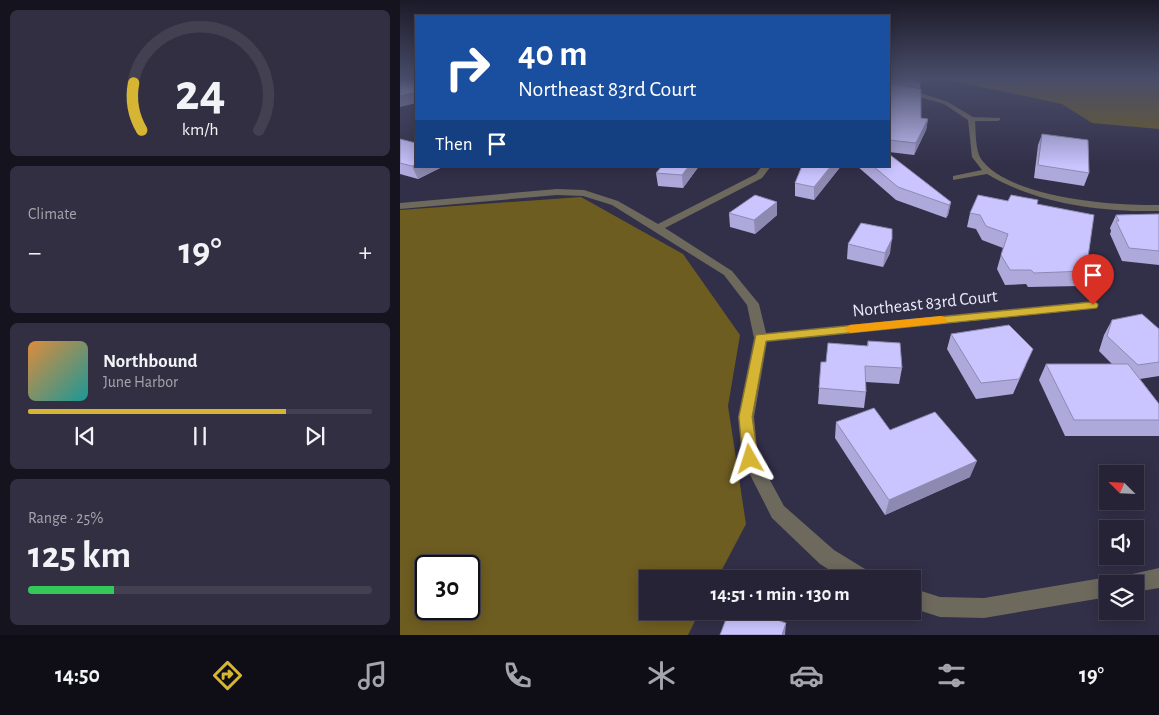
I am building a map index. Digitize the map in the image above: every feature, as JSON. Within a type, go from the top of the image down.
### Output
[{"type":"street","points":[[953,108],[970,119],[998,119]]},
{"type":"street","points":[[970,119],[976,157],[986,172],[1012,184],[1055,198],[1101,206],[1142,209],[1159,208]]},
{"type":"street","points":[[658,228],[759,176],[766,167]]},
{"type":"street","points":[[956,178],[986,172]]},
{"type":"street","points":[[400,206],[557,192],[584,192],[615,203],[658,228],[728,274],[753,304],[761,338],[746,417],[750,459],[778,512],[827,556],[850,570]]},
{"type":"street","name":"Northeast 83rd Court","points":[[761,338],[1093,305]]},
{"type":"street","points":[[1144,581],[1159,578]]},
{"type":"street","points":[[921,601],[940,606],[984,608],[1099,589]]},
{"type":"shaded area","points":[[1068,108],[1159,108],[1159,129],[1092,123]]},
{"type":"shaded area","points":[[581,197],[683,254],[740,335],[728,406],[746,524],[722,570],[639,570],[639,620],[696,620],[688,635],[400,635],[400,210]]},
{"type":"building","points":[[890,108],[921,108],[921,118],[928,119],[916,143],[890,140]]},
{"type":"building","points":[[1042,134],[1088,140],[1089,173],[1038,165]]},
{"type":"building","points":[[400,139],[415,143],[415,164],[412,166],[400,163]]},
{"type":"building","points":[[890,155],[951,202],[949,205],[898,187],[874,167],[890,167]]},
{"type":"building","points":[[661,167],[688,167],[682,175],[656,173]]},
{"type":"building","points":[[802,167],[830,167],[814,187],[795,183]]},
{"type":"building","points":[[755,195],[777,202],[754,220],[729,213]]},
{"type":"building","points":[[978,195],[1008,201],[1011,195],[1038,200],[1037,204],[1094,215],[1086,271],[1034,273],[1031,270],[1010,270],[1001,255],[1008,234],[986,226],[980,215],[970,213]]},
{"type":"building","points":[[1159,214],[1159,251],[1129,248],[1116,221],[1119,221],[1116,215]]},
{"type":"building","points":[[861,223],[892,229],[892,239],[885,253],[848,244]]},
{"type":"building","points":[[1142,314],[1159,329],[1159,362],[1138,365],[1107,336],[1112,320]]},
{"type":"building","points":[[1009,325],[1033,349],[1019,379],[981,383],[951,334]]},
{"type":"building","points":[[868,341],[900,343],[902,368],[865,366],[866,392],[819,388],[821,362],[826,362],[828,343],[868,346]]},
{"type":"building","points":[[1046,364],[1128,364],[1159,404],[1159,420],[1074,420]]},
{"type":"building","points":[[874,408],[890,430],[935,412],[977,461],[889,500],[836,422]]},
{"type":"building","points":[[726,620],[777,620],[786,623],[782,635],[720,635]]},
{"type":"slow traffic","points":[[850,329],[941,320]]},
{"type":"route","points":[[750,459],[746,417],[761,338],[1093,305]]}]
